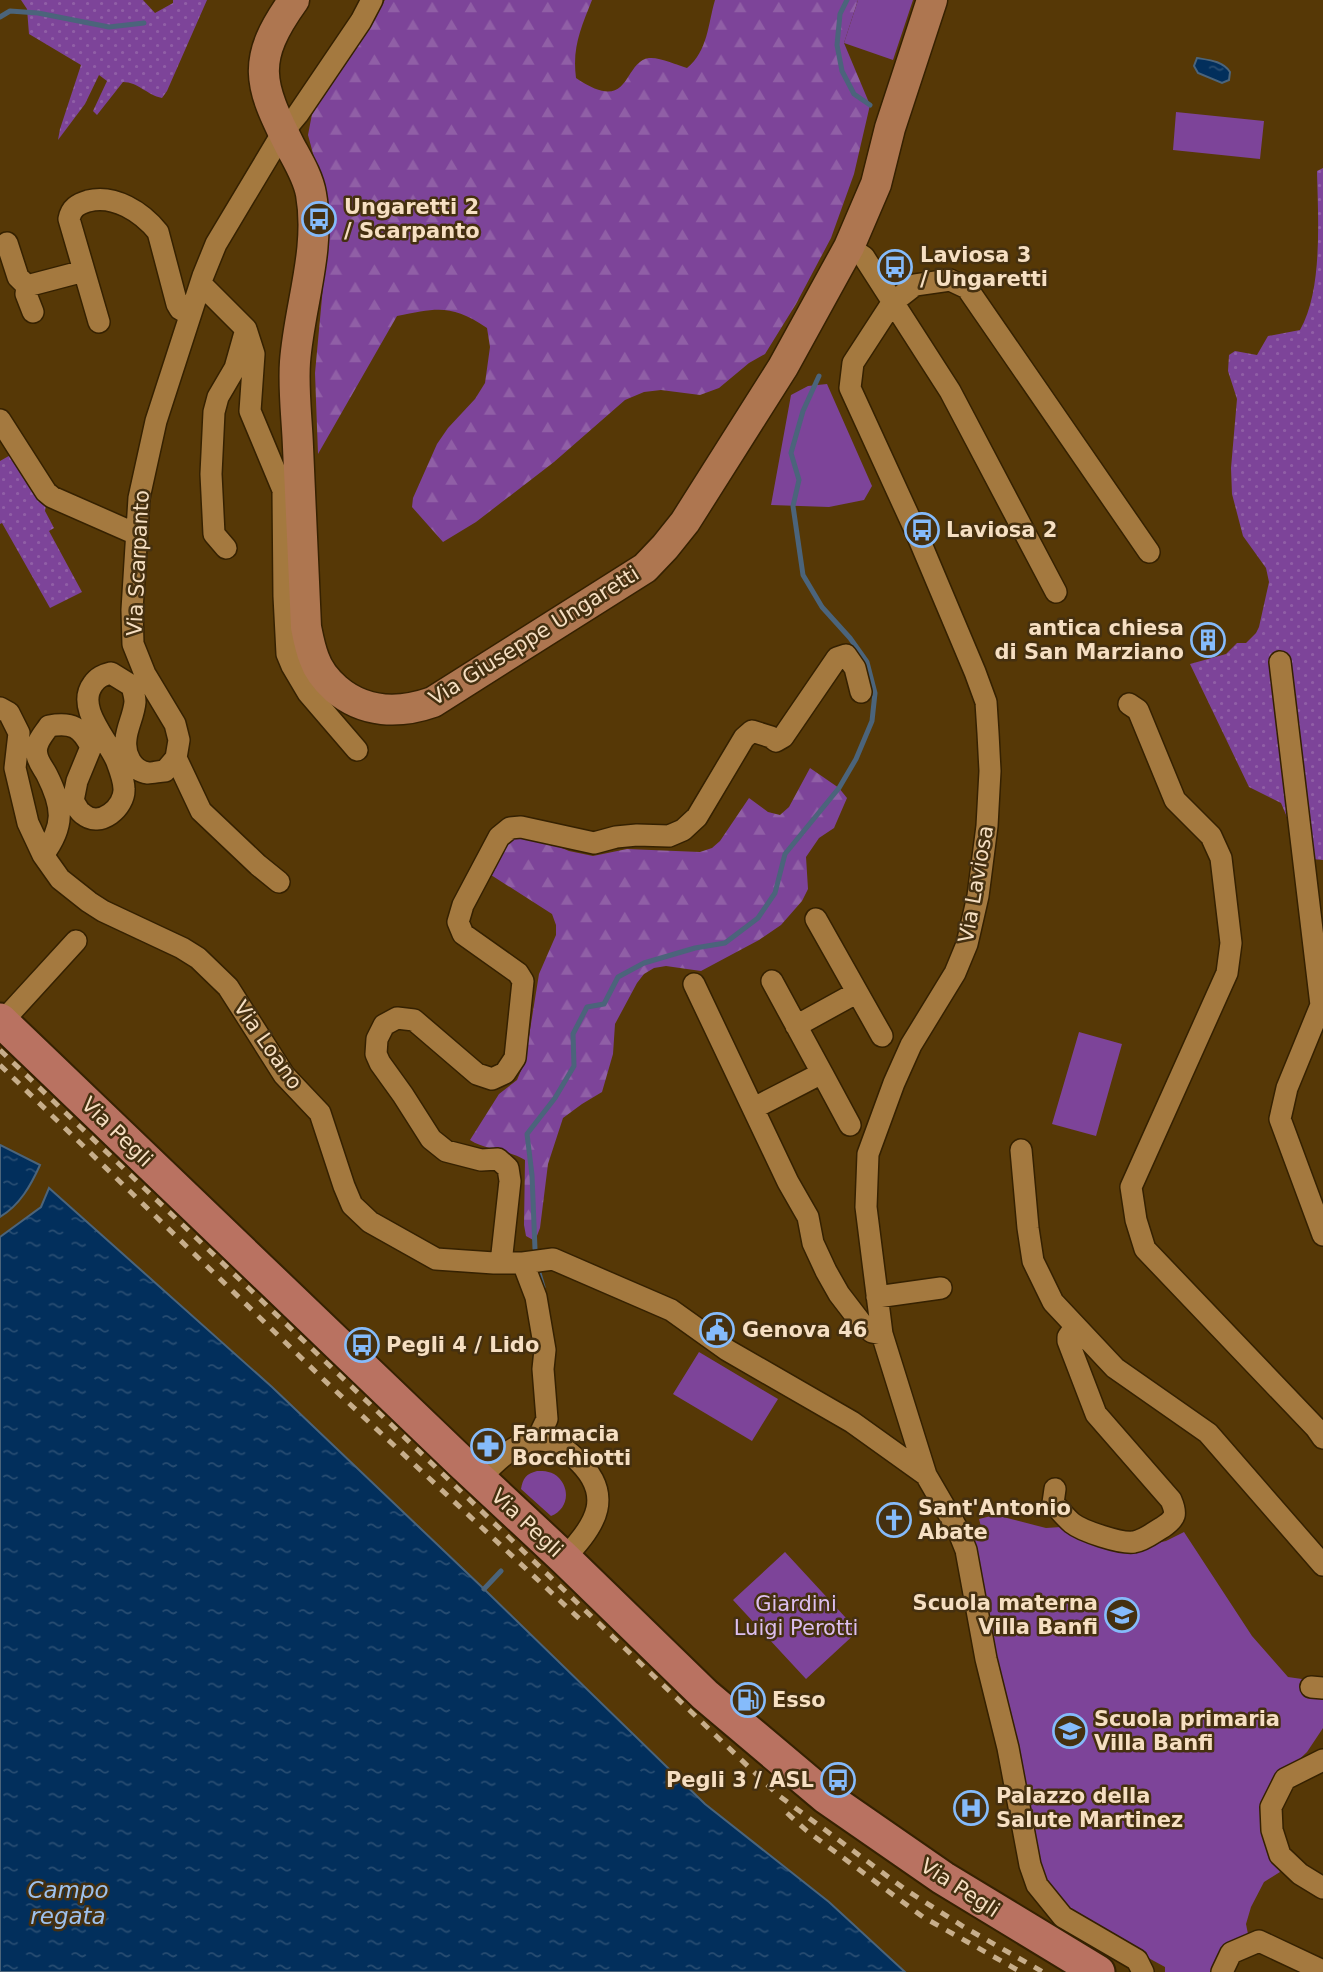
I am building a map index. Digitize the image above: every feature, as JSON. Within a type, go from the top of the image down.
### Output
[{"type":"main road","name":"Via Pegli","points":[[1,1021],[565,1558],[705,1695],[826,1797],[943,1878],[1098,1972]]},
{"type":"street","name":"Via Giuseppe Ungaretti","points":[[294,0],[270,38],[263,72],[270,102],[311,191],[314,216],[295,364],[306,627],[314,660],[323,675],[344,696],[371,708],[388,710],[433,702],[645,568],[685,522],[783,367],[849,247],[876,184],[890,128],[932,0]]},
{"type":"street","name":"Via Scarpanto","points":[[176,758],[179,740],[175,724],[145,674],[133,644],[132,610],[139,498],[156,421],[216,244],[283,132],[361,21],[372,0]]},
{"type":"street","points":[[99,322],[69,219],[70,213],[80,203],[94,200],[111,200],[148,220],[158,232],[177,304],[190,315]]},
{"type":"street","points":[[7,243],[18,277],[27,286]]},
{"type":"street","points":[[849,247],[864,257],[950,391],[1056,592]]},
{"type":"street","points":[[27,286],[84,271]]},
{"type":"street","name":"Via Laviosa","points":[[926,1475],[882,1334],[866,1207],[868,1154],[911,1045],[956,973],[967,944],[978,895],[987,826],[990,771],[986,702],[916,532],[850,388],[853,363],[892,303],[915,285],[950,280],[967,288],[1149,552]]},
{"type":"street","points":[[201,284],[246,329],[254,354],[250,411],[283,490],[287,654],[308,694],[356,750]]},
{"type":"street","points":[[27,286],[26,294],[33,312]]},
{"type":"street","points":[[226,548],[214,534],[211,474],[214,412],[218,397],[235,368],[246,329]]},
{"type":"street","points":[[0,420],[52,498],[136,534]]},
{"type":"street","points":[[501,1263],[510,1181],[508,1168],[498,1159],[481,1160],[446,1151],[430,1139],[376,1054],[377,1039],[384,1025],[397,1018],[414,1020],[477,1074],[485,1077],[492,1079],[505,1073],[514,1058],[523,981],[518,973],[463,934],[458,922],[463,905],[499,836],[510,828],[521,827],[594,844],[616,837],[669,836],[683,830],[697,817],[744,738],[752,731],[776,741],[783,737],[837,658],[846,655],[855,668],[861,692]]},
{"type":"street","points":[[1280,662],[1321,1005],[1287,1088],[1280,1119],[1323,1235]]},
{"type":"street","points":[[43,855],[54,841],[61,820],[49,777],[37,755],[38,741],[49,726],[71,725],[85,733],[91,747],[77,782],[73,801],[83,814],[93,819],[110,816],[122,803],[125,788],[117,760],[96,726],[89,706],[88,692],[102,675],[111,673],[132,685],[135,699],[126,737],[126,752],[130,761],[148,773],[165,771],[176,758],[201,811],[279,882]]},
{"type":"street","points":[[1129,704],[1138,710],[1175,800],[1211,836],[1222,858],[1231,943],[1227,973],[1131,1187],[1136,1220],[1145,1249],[1323,1438]]},
{"type":"street","name":"Via Loano","points":[[0,708],[9,713],[19,733],[15,768],[28,823],[43,855],[60,879],[103,911],[183,948],[198,958],[228,987],[284,1075],[320,1113],[352,1205],[370,1222],[436,1259],[501,1263],[554,1259],[671,1310],[727,1350],[852,1422],[926,1475]]},
{"type":"street","points":[[816,919],[882,1036]]},
{"type":"street","points":[[1,1021],[76,942]]},
{"type":"street","points":[[772,982],[850,1125]]},
{"type":"street","points":[[694,984],[788,1182],[808,1217],[813,1243],[839,1294],[862,1324],[872,1332],[882,1334]]},
{"type":"street","points":[[796,1027],[856,993]]},
{"type":"street","points":[[754,1108],[822,1073]]},
{"type":"street","points":[[1021,1150],[1033,1261],[1054,1302],[1115,1368],[1208,1433],[1323,1565]]},
{"type":"street","points":[[523,1263],[536,1297],[545,1350],[543,1369],[547,1419],[537,1440]]},
{"type":"street","points":[[877,1297],[941,1288]]},
{"type":"street","points":[[1055,1489],[1053,1503],[1073,1524],[1131,1543],[1151,1535],[1172,1521],[1174,1516],[1171,1500],[1096,1414],[1069,1349],[1068,1337],[1075,1327]]},
{"type":"street","points":[[479,1479],[522,1444],[537,1440],[553,1442],[568,1451],[591,1475],[599,1502],[590,1527],[579,1544],[565,1558]]},
{"type":"street","points":[[926,1475],[958,1530],[966,1550],[986,1659],[1008,1748],[1030,1865],[1037,1885],[1063,1917],[1137,1960],[1143,1971]]},
{"type":"street","points":[[1323,1760],[1286,1779],[1271,1807],[1272,1830],[1280,1854],[1300,1874],[1323,1888]]},
{"type":"street","points":[[1222,1972],[1231,1953],[1259,1941],[1323,1971]]},
{"type":"green space","points":[[21,0],[143,0],[155,13],[173,3],[173,0],[207,0],[162,98],[123,82],[97,115],[93,111],[107,81],[99,75],[85,104],[58,140],[81,65],[29,34],[27,9]]},
{"type":"green space","points":[[385,0],[592,0],[576,47],[576,78],[594,88],[607,91],[617,89],[640,62],[649,58],[687,68],[703,45],[715,0],[858,0],[844,43],[870,105],[854,174],[831,238],[796,304],[765,354],[749,363],[719,388],[700,395],[661,390],[644,392],[625,400],[554,462],[476,522],[443,542],[412,507],[413,498],[437,444],[485,383],[490,347],[487,328],[464,315],[444,310],[397,316],[318,454],[315,373],[329,222],[308,135],[318,100],[361,40]]},
{"type":"green space","points":[[858,0],[913,0],[893,60],[844,43]]},
{"type":"green space","points":[[1176,112],[1264,121],[1260,159],[1173,150]]},
{"type":"green space","points":[[1323,168],[1323,860],[1300,858],[1295,836],[1281,803],[1249,787],[1190,664],[1226,654],[1237,643],[1246,643],[1259,627],[1269,582],[1266,568],[1243,536],[1232,494],[1231,468],[1237,399],[1228,371],[1229,355],[1235,351],[1257,355],[1268,336],[1300,330],[1307,314],[1316,275],[1317,171]]},
{"type":"green space","points":[[827,384],[872,486],[864,500],[829,507],[771,505],[791,395],[808,386]]},
{"type":"green space","points":[[14,453],[46,505],[45,511],[54,528],[49,531],[82,592],[50,608],[2,523],[0,524],[0,461]]},
{"type":"green space","points":[[810,768],[839,788],[847,798],[834,828],[819,838],[806,857],[808,889],[802,901],[781,925],[701,971],[666,966],[654,968],[644,974],[615,1024],[613,1054],[602,1092],[563,1118],[548,1164],[540,1228],[535,1241],[526,1236],[525,1160],[470,1140],[499,1094],[517,1080],[525,1061],[539,974],[556,935],[552,914],[491,875],[508,843],[517,835],[536,837],[569,851],[593,856],[627,849],[700,852],[712,848],[720,841],[749,798],[768,812],[780,815],[789,807]]},
{"type":"green space","points":[[1079,1032],[1122,1044],[1096,1136],[1052,1124]]},
{"type":"green space","points":[[699,1352],[778,1399],[752,1441],[673,1394]]},
{"type":"green space","points":[[537,1471],[554,1474],[565,1489],[564,1505],[551,1516],[521,1489],[526,1477]]},
{"type":"green space","points":[[995,1515],[1046,1528],[1061,1527],[1135,1548],[1166,1541],[1184,1532],[1252,1636],[1288,1677],[1323,1682],[1323,1728],[1307,1752],[1285,1773],[1266,1839],[1280,1872],[1264,1882],[1251,1907],[1246,1924],[1248,1934],[1214,1972],[1165,1972],[1165,1967],[1075,1918],[1052,1892],[1041,1870],[1032,1843],[1036,1834],[973,1549],[974,1541],[984,1538],[979,1519]]},
{"type":"green space","name":"Giardini Luigi Perotti","points":[[785,1552],[858,1631],[806,1679],[733,1600]]},
{"type":"water","points":[[1197,58],[1224,65],[1230,72],[1229,80],[1222,83],[1198,73],[1194,66]]},
{"type":"water","points":[[0,1145],[40,1165],[24,1194],[0,1217]]},
{"type":"water","name":"Campo regata","points":[[49,1188],[272,1387],[705,1804],[829,1902],[905,1972],[0,1972],[0,1237],[41,1207]]},
{"type":"waterway","points":[[847,0],[840,14],[837,45],[842,71],[854,94],[870,105]]},
{"type":"waterway","points":[[0,17],[10,11],[38,13],[109,27],[144,23]]},
{"type":"waterway","points":[[535,1249],[532,1175],[527,1134],[555,1098],[574,1066],[573,1034],[587,1007],[604,1004],[618,977],[644,963],[695,948],[725,943],[758,918],[775,893],[785,854],[839,788],[856,759],[872,721],[875,693],[867,662],[822,607],[803,575],[793,506],[799,480],[791,453],[803,411],[819,376]]},
{"type":"waterway","points":[[539,1273],[543,1287]]},
{"type":"waterway","points":[[484,1589],[501,1571]]},
{"type":"railway","points":[[0,1050],[778,1795],[906,1890],[1043,1972]]},
{"type":"railway","points":[[0,1065],[323,1379],[585,1624]]},
{"type":"railway","points":[[787,1813],[807,1831],[923,1917],[1021,1972]]},
{"type":"place","name":"Ungaretti 2 / Scarpanto","points":[[319,219]]},
{"type":"place","name":"Laviosa 3 / Ungaretti","points":[[895,267]]},
{"type":"place","name":"Laviosa 2","points":[[922,530]]},
{"type":"place","name":"antica chiesa di San Marziano","points":[[1208,640]]},
{"type":"place","name":"Genova 46","points":[[717,1330]]},
{"type":"place","name":"Pegli 4 / Lido","points":[[362,1345]]},
{"type":"place","name":"Farmacia Bocchiotti","points":[[488,1446]]},
{"type":"place","name":"Sant'Antonio Abate","points":[[894,1520]]},
{"type":"place","name":"Scuola materna Villa Banfi","points":[[1122,1615]]},
{"type":"place","name":"Esso","points":[[748,1700]]},
{"type":"place","name":"Scuola primaria Villa Banfi","points":[[1070,1731]]},
{"type":"place","name":"Pegli 3 / ASL","points":[[838,1780]]},
{"type":"place","name":"Palazzo della Salute Martinez","points":[[971,1808]]}]
